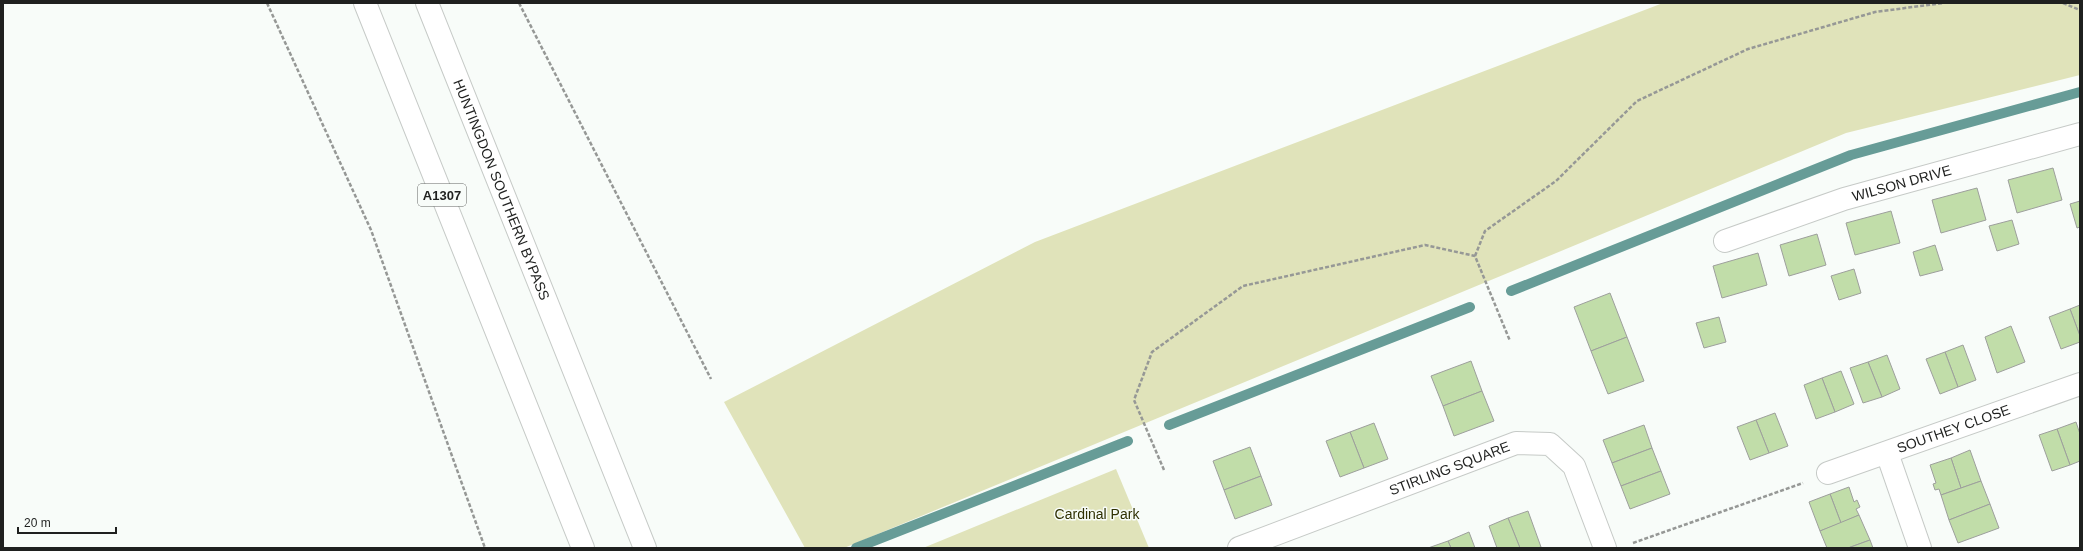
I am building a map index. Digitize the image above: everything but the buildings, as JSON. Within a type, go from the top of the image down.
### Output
[{"type":"main road","name":"A1307","points":[[365,3],[583,548]]},
{"type":"main road","name":"HUNTINGDON SOUTHERN BYPASS","points":[[427,3],[576,376]]},
{"type":"main road","name":"WILSON DRIVE","points":[[1725,241],[1844,199],[2080,134]]},
{"type":"main road","points":[[576,376],[645,548]]},
{"type":"main road","points":[[576,376],[661,548]]},
{"type":"main road","name":"SOUTHEY CLOSE","points":[[1818,477],[2080,384]]},
{"type":"main road","points":[[518,388],[572,548]]},
{"type":"main road","name":"STIRLING SQUARE","points":[[1239,548],[1516,443],[1550,444],[1574,466],[1605,548]]},
{"type":"main road","points":[[1887,453],[1920,548]]},
{"type":"path","points":[[267,3],[371,230],[485,548]]},
{"type":"path","points":[[519,3],[711,379]]},
{"type":"path","points":[[1510,341],[1475,256],[1485,231],[1556,181],[1637,101],[1748,49],[1875,12],[1943,3]]},
{"type":"path","points":[[2063,3],[2080,10]]},
{"type":"path","points":[[1164,470],[1134,400],[1152,352],[1243,286],[1425,245],[1475,256]]},
{"type":"path","points":[[1627,545],[1818,477]]},
{"type":"green space","points":[[1663,3],[2080,3],[2080,75],[1846,133],[844,548],[805,548],[724,402],[1035,242]]},
{"type":"green space","name":"Cardinal Park","points":[[1116,469],[1149,548],[923,548]]},
{"type":"waterway","points":[[1511,291],[1851,155],[2080,92]]},
{"type":"waterway","points":[[1169,425],[1470,307]]},
{"type":"waterway","points":[[856,548],[1128,441]]}]
